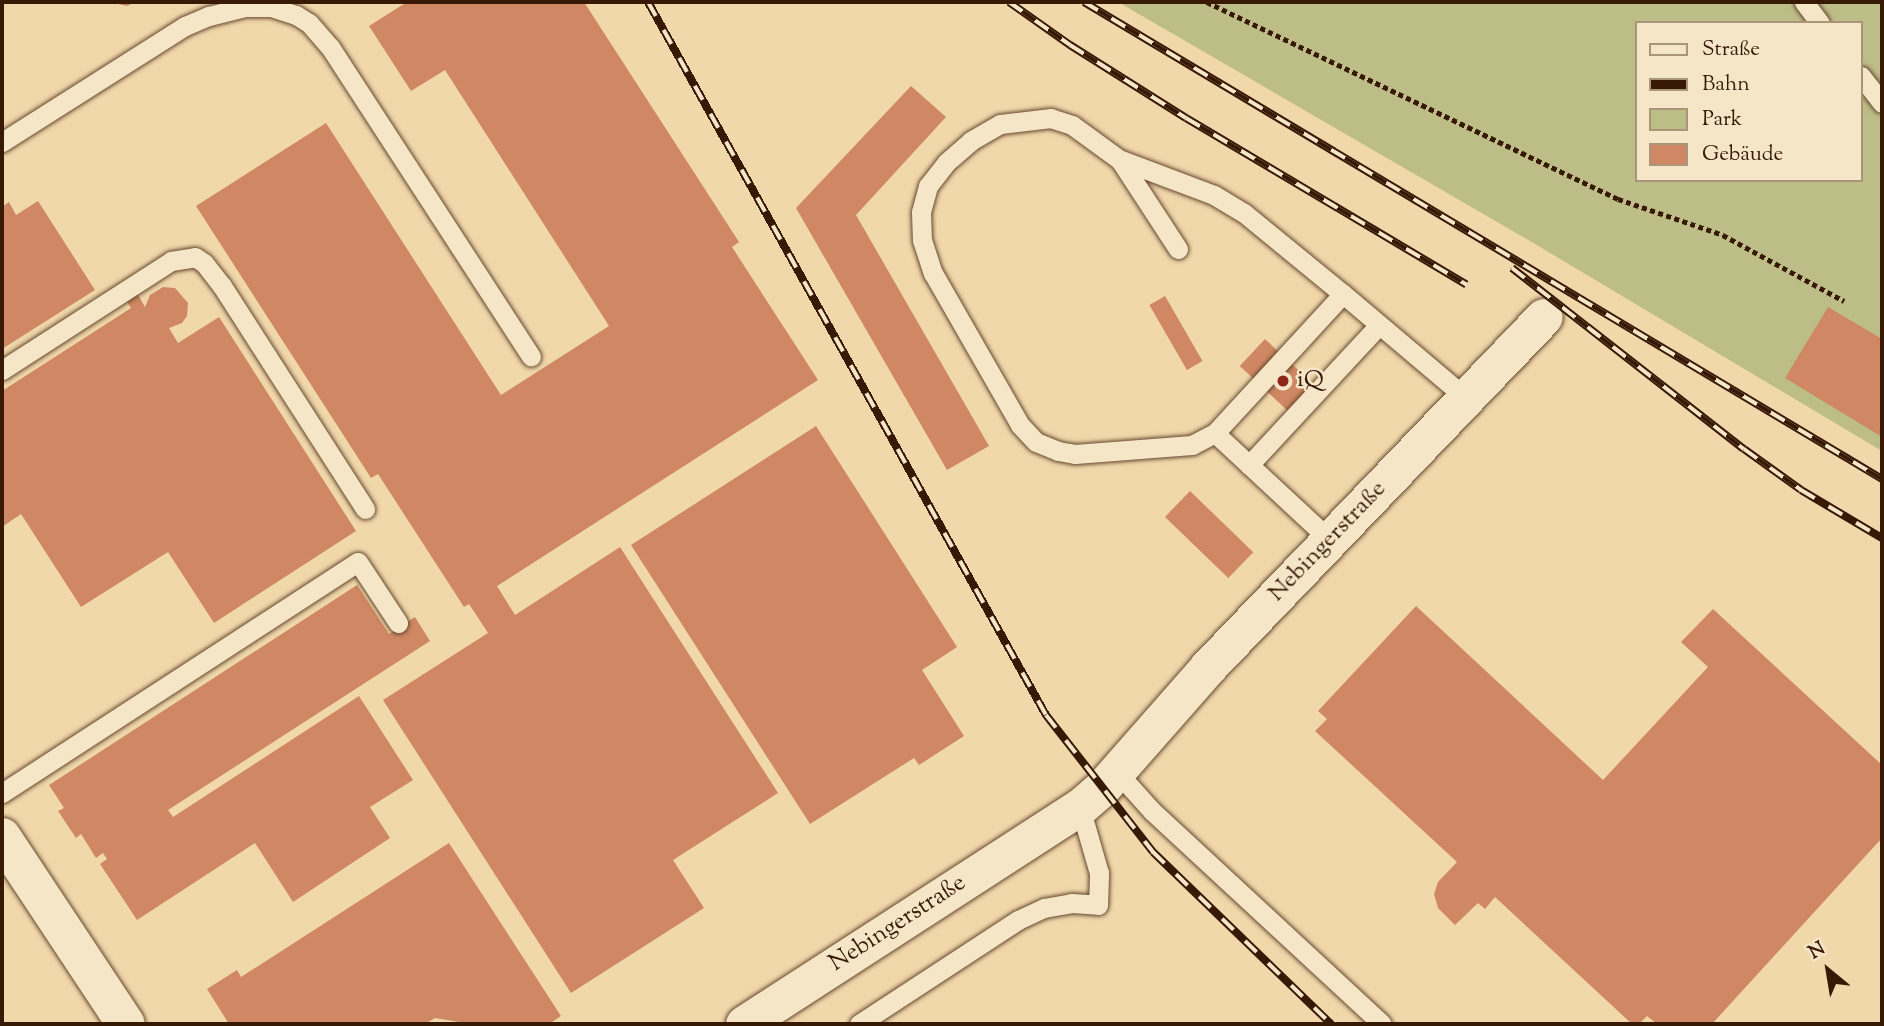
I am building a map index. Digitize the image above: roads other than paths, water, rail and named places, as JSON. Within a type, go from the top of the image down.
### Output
[{"type":"street","name":"Nebingerstraße","points":[[744,1024],[1080,807],[1117,772],[1208,667],[1544,317]]},
{"type":"street","points":[[2,836],[126,1024]]},
{"type":"lane","points":[[1804,2],[1818,21]]},
{"type":"lane","points":[[2,142],[185,26],[209,16],[246,7],[271,7],[296,15],[309,23],[330,47],[531,357]]},
{"type":"lane","points":[[1863,79],[1882,103]]},
{"type":"lane","points":[[1343,294],[1215,433],[1192,445],[1075,454],[1058,451],[1036,442],[1020,425],[933,273],[922,240],[921,212],[928,186],[946,163],[971,141],[1000,124],[1051,118],[1072,125],[1120,160],[1214,195],[1244,213],[1343,294],[1466,398]]},
{"type":"lane","points":[[1120,160],[1178,249]]},
{"type":"lane","points":[[2,370],[171,261],[195,257],[204,263],[222,286],[365,509]]},
{"type":"lane","points":[[1249,465],[1379,325]]},
{"type":"lane","points":[[1215,433],[1330,540]]},
{"type":"lane","points":[[2,793],[358,562],[398,623]]},
{"type":"lane","points":[[1117,772],[1152,811],[1382,1024]]},
{"type":"lane","points":[[859,1024],[1018,920],[1044,908],[1072,903],[1098,905],[1100,873],[1080,807]]},
{"type":"railway","points":[[648,2],[1046,715],[1153,852],[1331,1024]]},
{"type":"railway","points":[[1009,2],[1070,45],[1186,118],[1466,284]]},
{"type":"railway","points":[[1084,2],[1882,479]]},
{"type":"railway","points":[[1512,268],[1744,449],[1801,490],[1882,538]]},
{"type":"place","name":"iQ","points":[[1283,381]]}]
